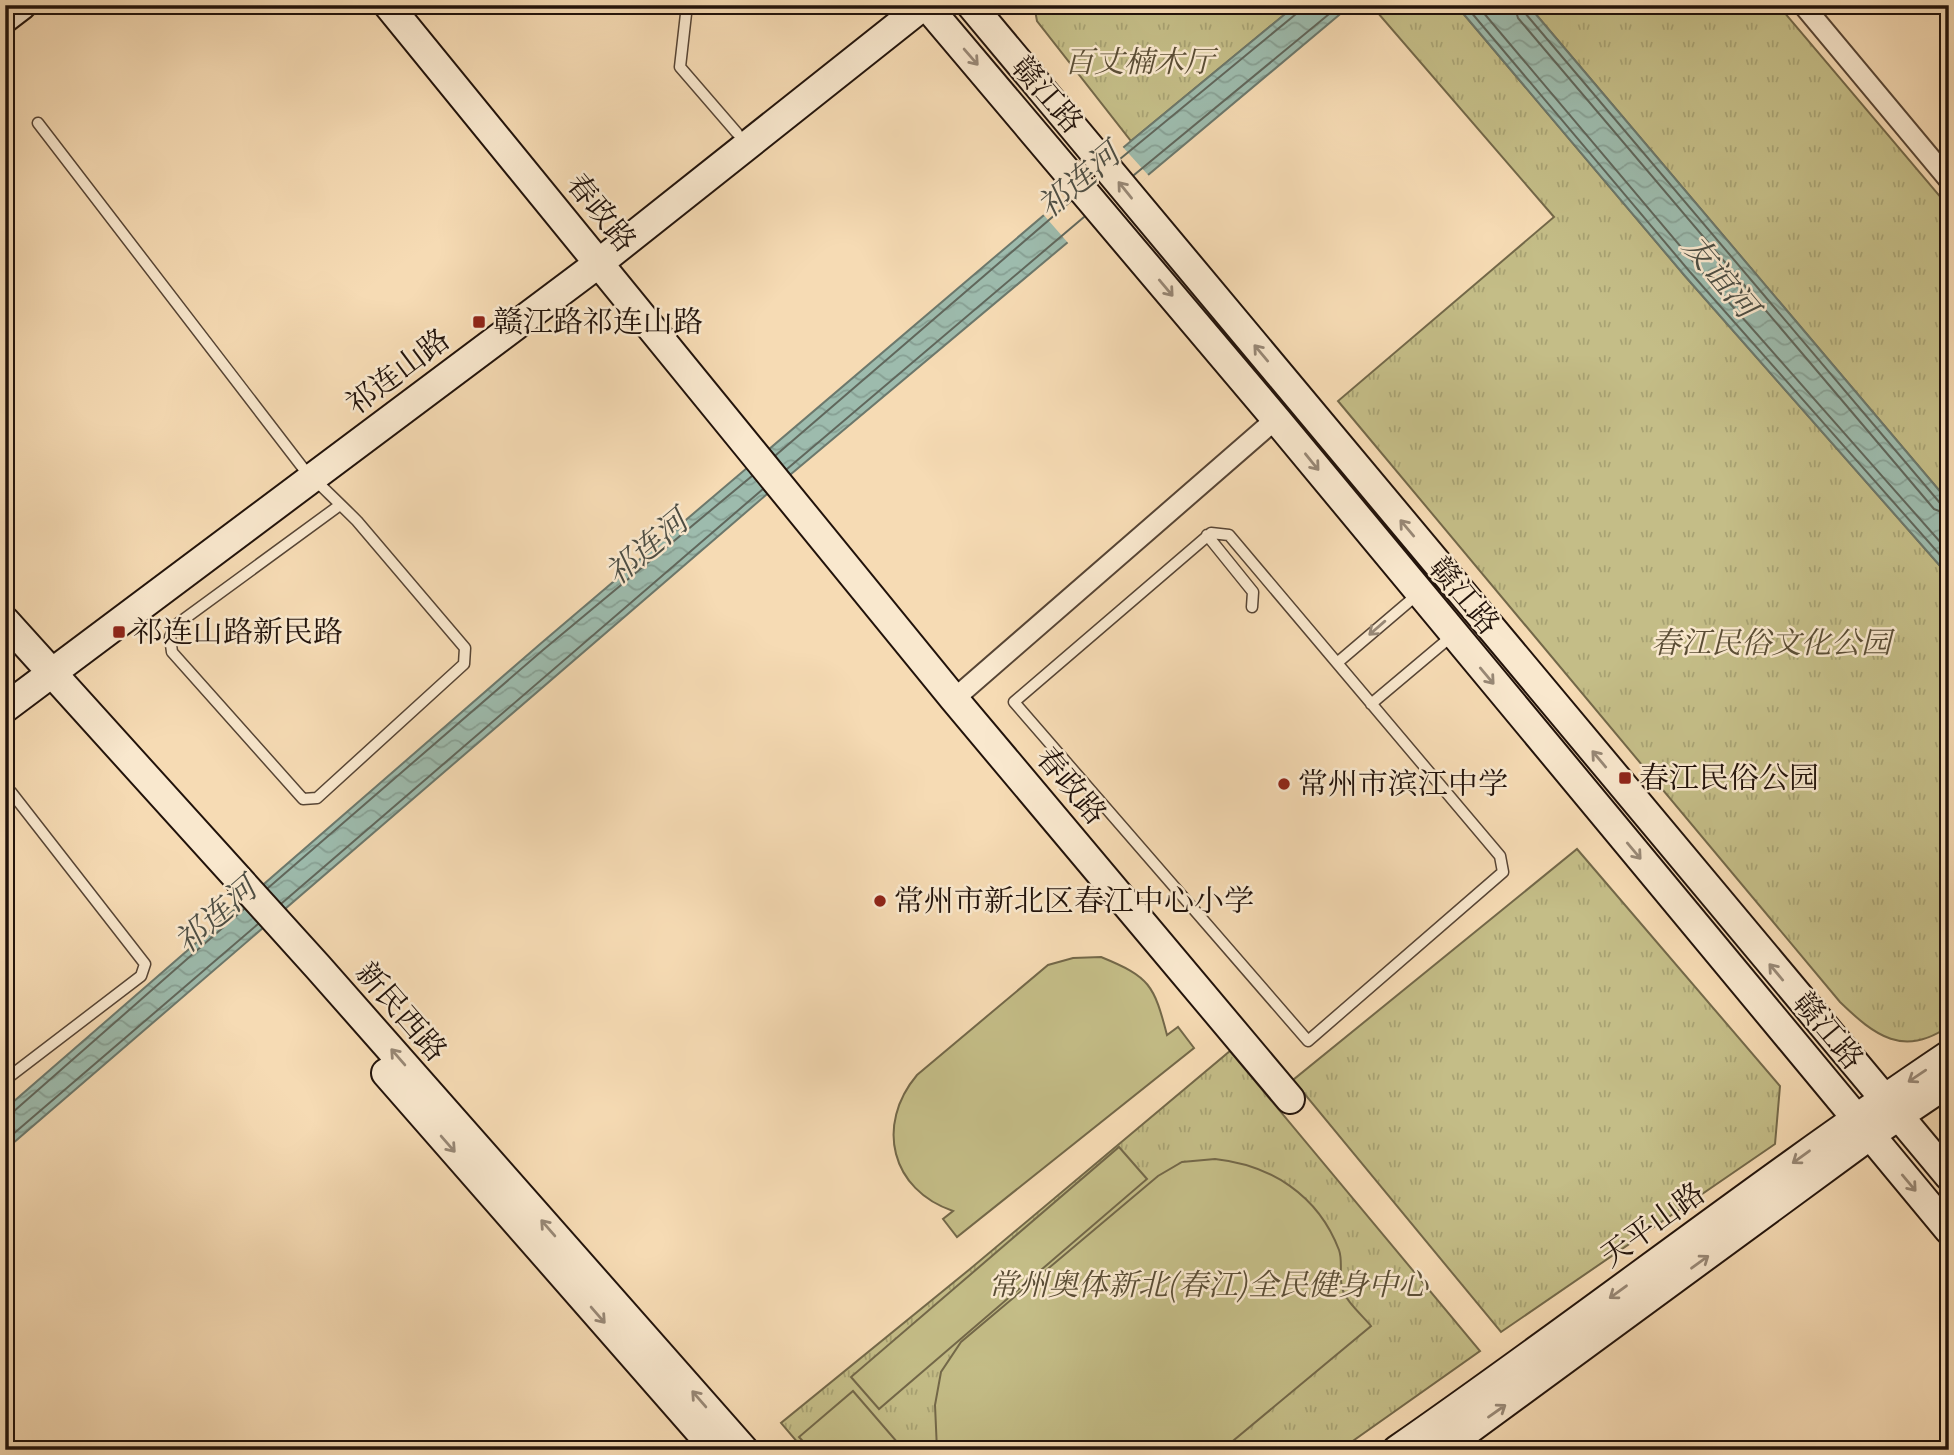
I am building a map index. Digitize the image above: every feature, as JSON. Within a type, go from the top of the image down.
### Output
[{"type":"street","points":[[5,18],[22,5]]},
{"type":"street","name":"春政路","points":[[388,5],[954,699],[1290,1098]]},
{"type":"street","name":"祁连山路","points":[[594,257],[737,133],[897,5]]},
{"type":"street","name":"祁连山路","points":[[5,708],[41,674],[925,5]]},
{"type":"street","name":"赣江路","points":[[925,5],[1276,419],[1949,1230]]},
{"type":"street","name":"赣江路","points":[[971,5],[1949,1176]]},
{"type":"street","points":[[1803,5],[1949,180]]},
{"type":"street","points":[[954,699],[1276,419]]},
{"type":"street","name":"新民西路","points":[[5,621],[41,674],[744,1450]]},
{"type":"street","name":"新民西路","points":[[5,644],[41,674]]},
{"type":"street","name":"祁连山路","points":[[5,694],[41,674]]},
{"type":"street","name":"新民西路","points":[[280,939],[716,1450]]},
{"type":"street","name":"天平山路","points":[[1397,1450],[1892,1106],[1949,1055]]},
{"type":"street","name":"天平山路","points":[[1892,1106],[1949,1082]]},
{"type":"street","name":"天平山路","points":[[1441,1450],[1863,1126]]},
{"type":"lane","points":[[687,5],[680,67],[737,133]]},
{"type":"lane","points":[[38,123],[308,473],[340,505],[465,648],[464,664],[317,798],[303,799],[172,652],[170,637],[176,625],[340,505]]},
{"type":"lane","points":[[1210,533],[1229,535],[1337,663],[1500,856],[1503,872],[1308,1041],[1014,702],[1210,533]]},
{"type":"lane","points":[[1207,535],[1253,592],[1252,607]]},
{"type":"lane","points":[[1337,663],[1418,593]]},
{"type":"lane","points":[[1371,704],[1453,635]]},
{"type":"lane","points":[[5,791],[10,792],[145,964],[141,976],[5,1080]]},
{"type":"green space","name":"百丈楠木厅","points":[[1034,5],[1296,5],[1131,141],[1037,21]]},
{"type":"green space","name":"春江民俗文化公园","points":[[1371,5],[1456,5],[1685,276],[1949,576],[1949,1026],[1933,1036],[1918,1041],[1891,1039],[1865,1025],[1840,1002],[1338,401],[1554,217]]},
{"type":"green space","points":[[1528,5],[1778,5],[1949,207],[1949,502]]},
{"type":"green space","name":"常州奥体新北(春江)全民健身中心","points":[[1577,849],[1780,1086],[1775,1144],[1501,1332],[1293,1080]]},
{"type":"green space","points":[[1101,957],[1140,977],[1153,994],[1167,1035],[1178,1027],[1194,1048],[957,1237],[943,1219],[953,1211],[932,1201],[915,1188],[903,1172],[896,1154],[896,1114],[904,1094],[917,1075],[1048,965],[1073,958]]},
{"type":"green space","name":"常州奥体新北(春江)全民健身中心","points":[[1230,1051],[1480,1351],[1340,1450],[804,1450],[781,1423]]},
{"type":"green space","points":[[1119,1147],[1147,1179],[879,1409],[851,1377]]},
{"type":"green space","points":[[1215,1159],[1236,1162],[1273,1176],[1290,1186],[1319,1213],[1339,1250],[1343,1292],[1371,1326],[1222,1450],[937,1450],[935,1405],[941,1372],[961,1342],[1158,1176],[1182,1162]]},
{"type":"green space","points":[[853,1391],[904,1450],[811,1450],[799,1437]]},
{"type":"water","points":[[1296,5],[1351,5],[766,495],[5,1150],[5,1109],[539,645],[1131,141]]},
{"type":"water","name":"友谊河","points":[[1456,5],[1528,5],[1949,502],[1949,576],[1685,276]]},
{"type":"pier","points":[[1121,145],[1149,176],[1069,244],[1042,213]]},
{"type":"place","name":"赣江路祁连山路","points":[[479,322]]},
{"type":"place","name":"祁连山路新民路","points":[[119,632]]},
{"type":"place","name":"春江民俗公园","points":[[1625,778]]},
{"type":"place","name":"常州市滨江中学","points":[[1284,784]]},
{"type":"place","name":"常州市新北区春江中心小学","points":[[880,901]]},
{"type":"water label","name":"祁连河","points":[[1079,181]]},
{"type":"water label","name":"祁连河","points":[[647,548]]},
{"type":"water label","name":"祁连河","points":[[216,916]]}]
